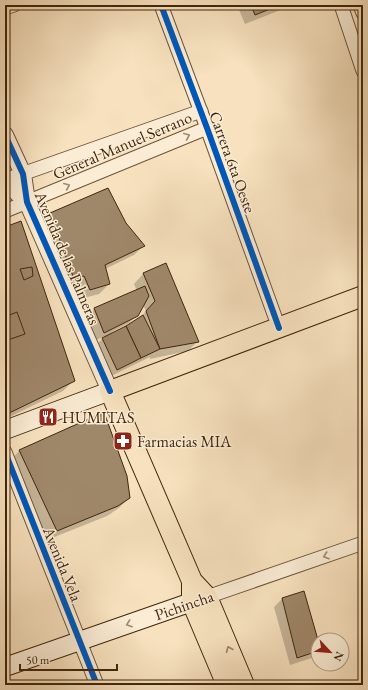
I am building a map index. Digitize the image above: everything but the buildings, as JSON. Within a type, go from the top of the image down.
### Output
[{"type":"main road","points":[[5,430],[363,296]]},
{"type":"main road","name":"Avenida de las Palmeras","points":[[110,391],[200,600],[244,685]]},
{"type":"main road","name":"Avenida de las Palmeras","points":[[200,600],[227,685]]},
{"type":"main road","name":"Pichincha","points":[[5,667],[200,600]]},
{"type":"street","points":[[5,8],[14,5]]},
{"type":"street","name":"Carrera 6ta Oeste","points":[[161,5],[279,328]]},
{"type":"street","points":[[341,5],[359,48],[362,67]]},
{"type":"street","points":[[360,5],[363,13]]},
{"type":"street","name":"General Manuel Serrano","points":[[5,181],[201,111]]},
{"type":"street","name":"General Manuel Serrano","points":[[5,211],[207,128]]},
{"type":"street","name":"Avenida de las Palmeras","points":[[5,135],[23,174],[28,202],[110,391]]},
{"type":"street","name":"Avenida de las Palmeras","points":[[5,181],[28,202]]},
{"type":"street","name":"Avenida Vela","points":[[5,452],[97,685]]},
{"type":"street","name":"Pichincha","points":[[200,600],[363,544]]},
{"type":"cycle path","points":[[161,5],[279,328]]},
{"type":"cycle path","points":[[5,135],[23,174],[27,202],[110,391]]},
{"type":"cycle path","points":[[5,452],[97,685]]},
{"type":"place","name":"HUMITAS","points":[[48,417]]},
{"type":"place","name":"Farmacias MIA","points":[[123,441]]}]
